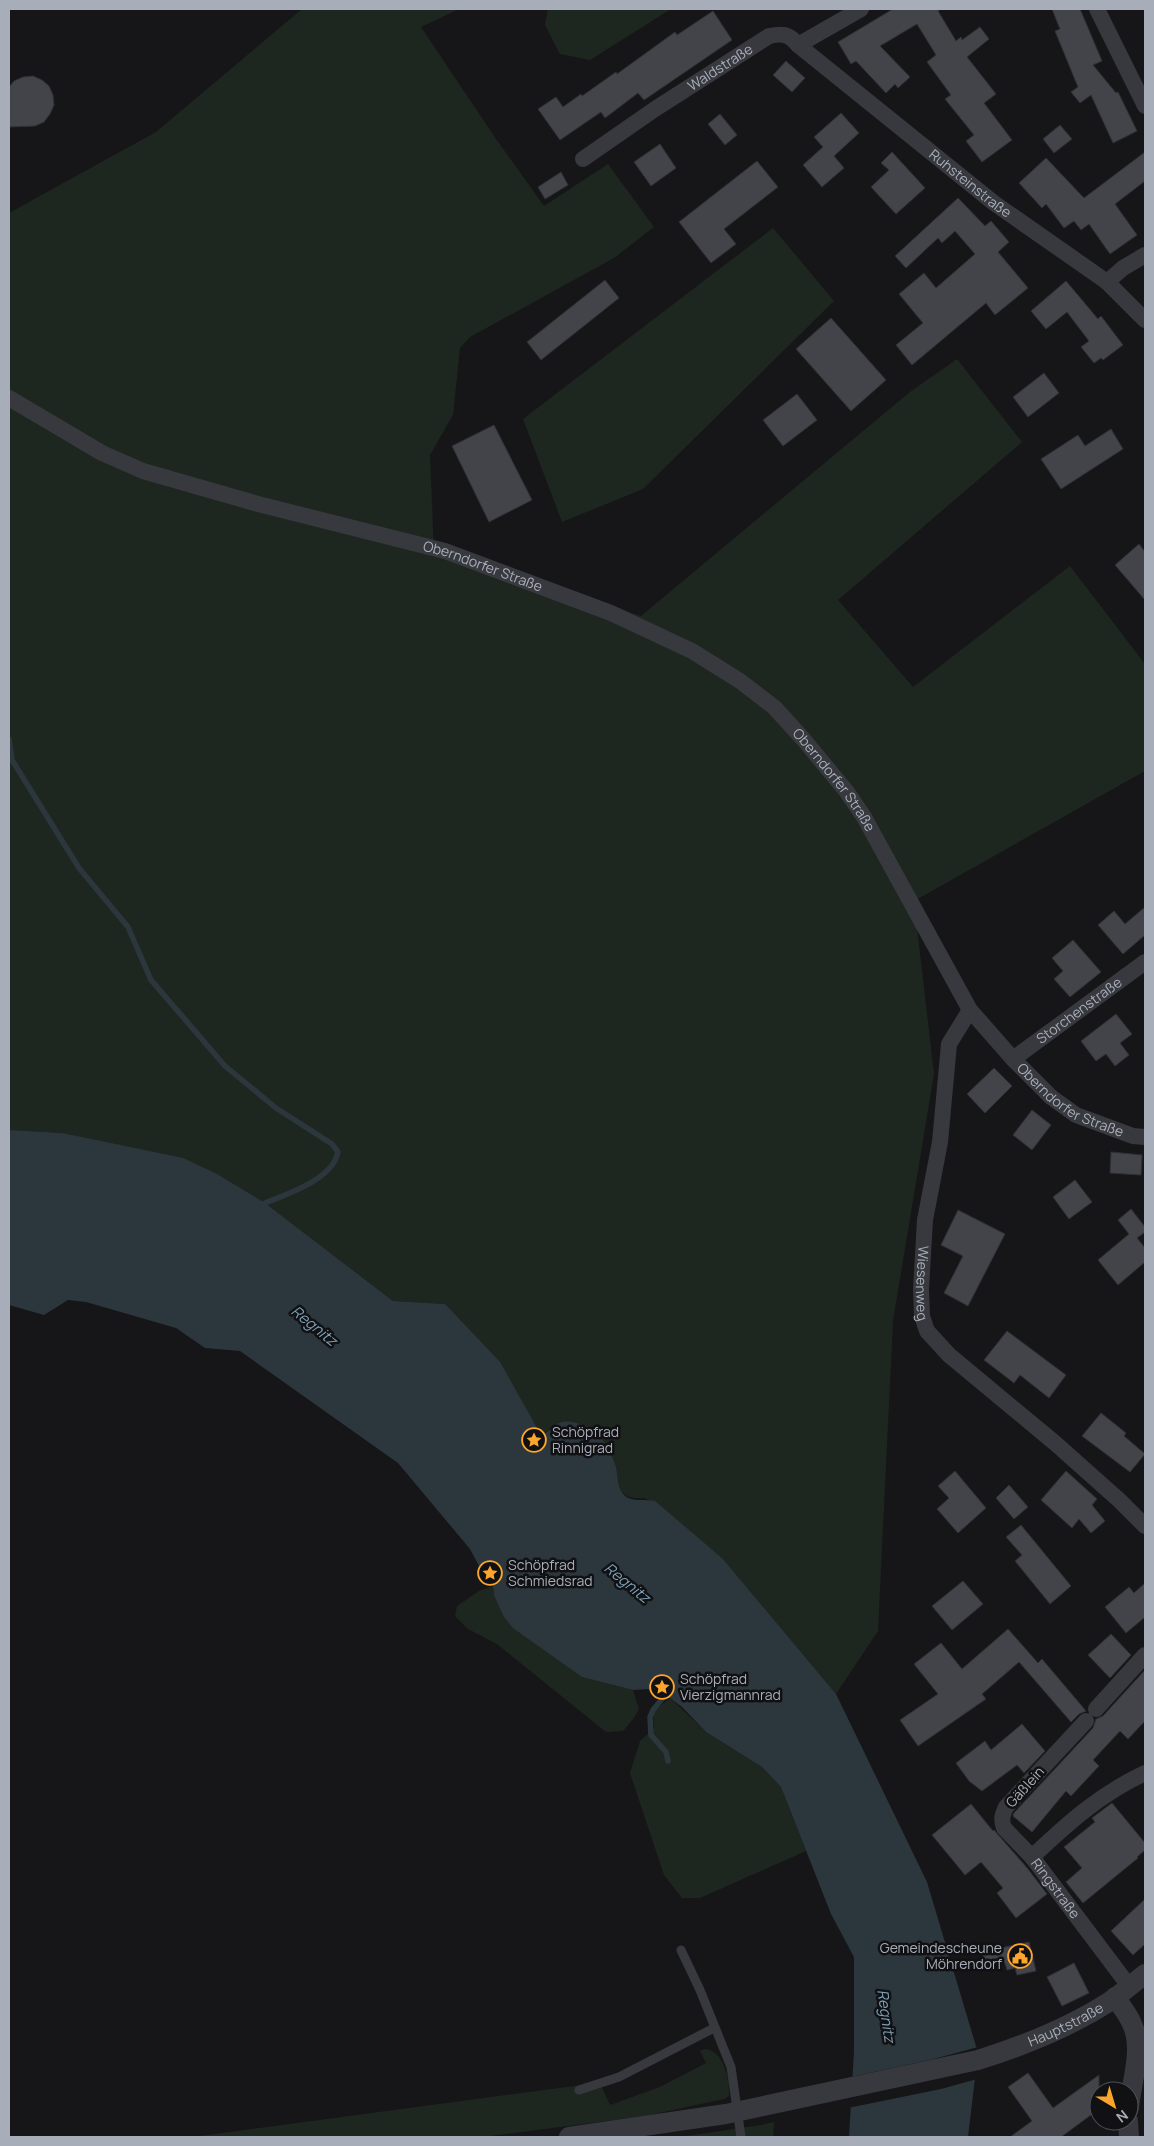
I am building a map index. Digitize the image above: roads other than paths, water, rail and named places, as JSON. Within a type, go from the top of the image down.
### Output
[{"type":"street","points":[[798,45],[861,9]]},
{"type":"street","points":[[1097,9],[1145,106]]},
{"type":"street","name":"Waldstraße","points":[[583,159],[655,109],[769,36],[780,34],[791,36],[798,45]]},
{"type":"street","name":"Ruhsteinstraße","points":[[798,45],[994,203],[1107,282],[1145,320]]},
{"type":"street","points":[[1107,282],[1123,268],[1145,255]]},
{"type":"street","name":"Oberndorfer Straße","points":[[9,398],[102,453],[143,471],[258,504],[445,551],[612,613],[692,651],[740,681],[774,707],[804,740],[851,798],[970,1010],[1013,1059],[1051,1096],[1076,1115],[1133,1136],[1145,1137]]},
{"type":"street","name":"Storchenstraße","points":[[1013,1059],[1145,962]]},
{"type":"street","name":"Wiesenweg","points":[[970,1010],[949,1044],[940,1142],[925,1220],[921,1289],[922,1316],[927,1331],[949,1355],[1055,1443],[1145,1526]]},
{"type":"street","name":"Gäßlein","points":[[1032,1857],[1004,1828],[1002,1814],[1006,1807],[1145,1655]]},
{"type":"street","name":"Ringstraße","points":[[1122,1992],[1032,1857],[1078,1814],[1119,1785],[1145,1772]]},
{"type":"street","name":"Hauptstraße","points":[[569,2137],[770,2106],[978,2060],[1011,2050],[1059,2030],[1122,1992],[1145,1974]]},
{"type":"street","points":[[1122,1992],[1136,2038],[1137,2052],[1133,2081]]},
{"type":"lane","points":[[681,1950],[700,1990],[731,2067],[741,2137]]},
{"type":"lane","points":[[579,2090],[620,2077],[714,2028]]},
{"type":"water","name":"Regnitz","points":[[9,1130],[62,1133],[183,1158],[219,1175],[265,1203],[393,1301],[445,1304],[500,1362],[543,1436],[556,1425],[563,1422],[573,1422],[591,1428],[603,1440],[609,1451],[616,1467],[619,1486],[625,1496],[635,1500],[655,1501],[723,1559],[836,1694],[927,1882],[978,2053],[968,2137],[849,2137],[854,2052],[854,1957],[831,1914],[781,1787],[762,1767],[706,1732],[682,1707],[670,1698],[648,1689],[633,1690],[582,1677],[513,1628],[504,1617],[494,1595],[493,1586],[470,1549],[398,1463],[240,1351],[205,1348],[176,1328],[86,1302],[68,1300],[44,1315],[9,1305]]},
{"type":"waterway","points":[[9,739],[12,760],[79,868],[128,927],[151,980],[225,1066],[276,1108],[332,1144],[338,1152],[334,1162],[319,1178],[297,1190],[265,1203]]},
{"type":"waterway","points":[[666,1694],[653,1710],[650,1717],[651,1735],[666,1752],[668,1761]]},
{"type":"place","name":"Schöpfrad Rinnigrad","points":[[534,1440]]},
{"type":"place","name":"Schöpfrad Schmiedsrad","points":[[490,1573]]},
{"type":"place","name":"Schöpfrad Vierzigmannrad","points":[[662,1687]]},
{"type":"place","name":"Gemeindescheune Möhrendorf","points":[[1020,1956]]}]
